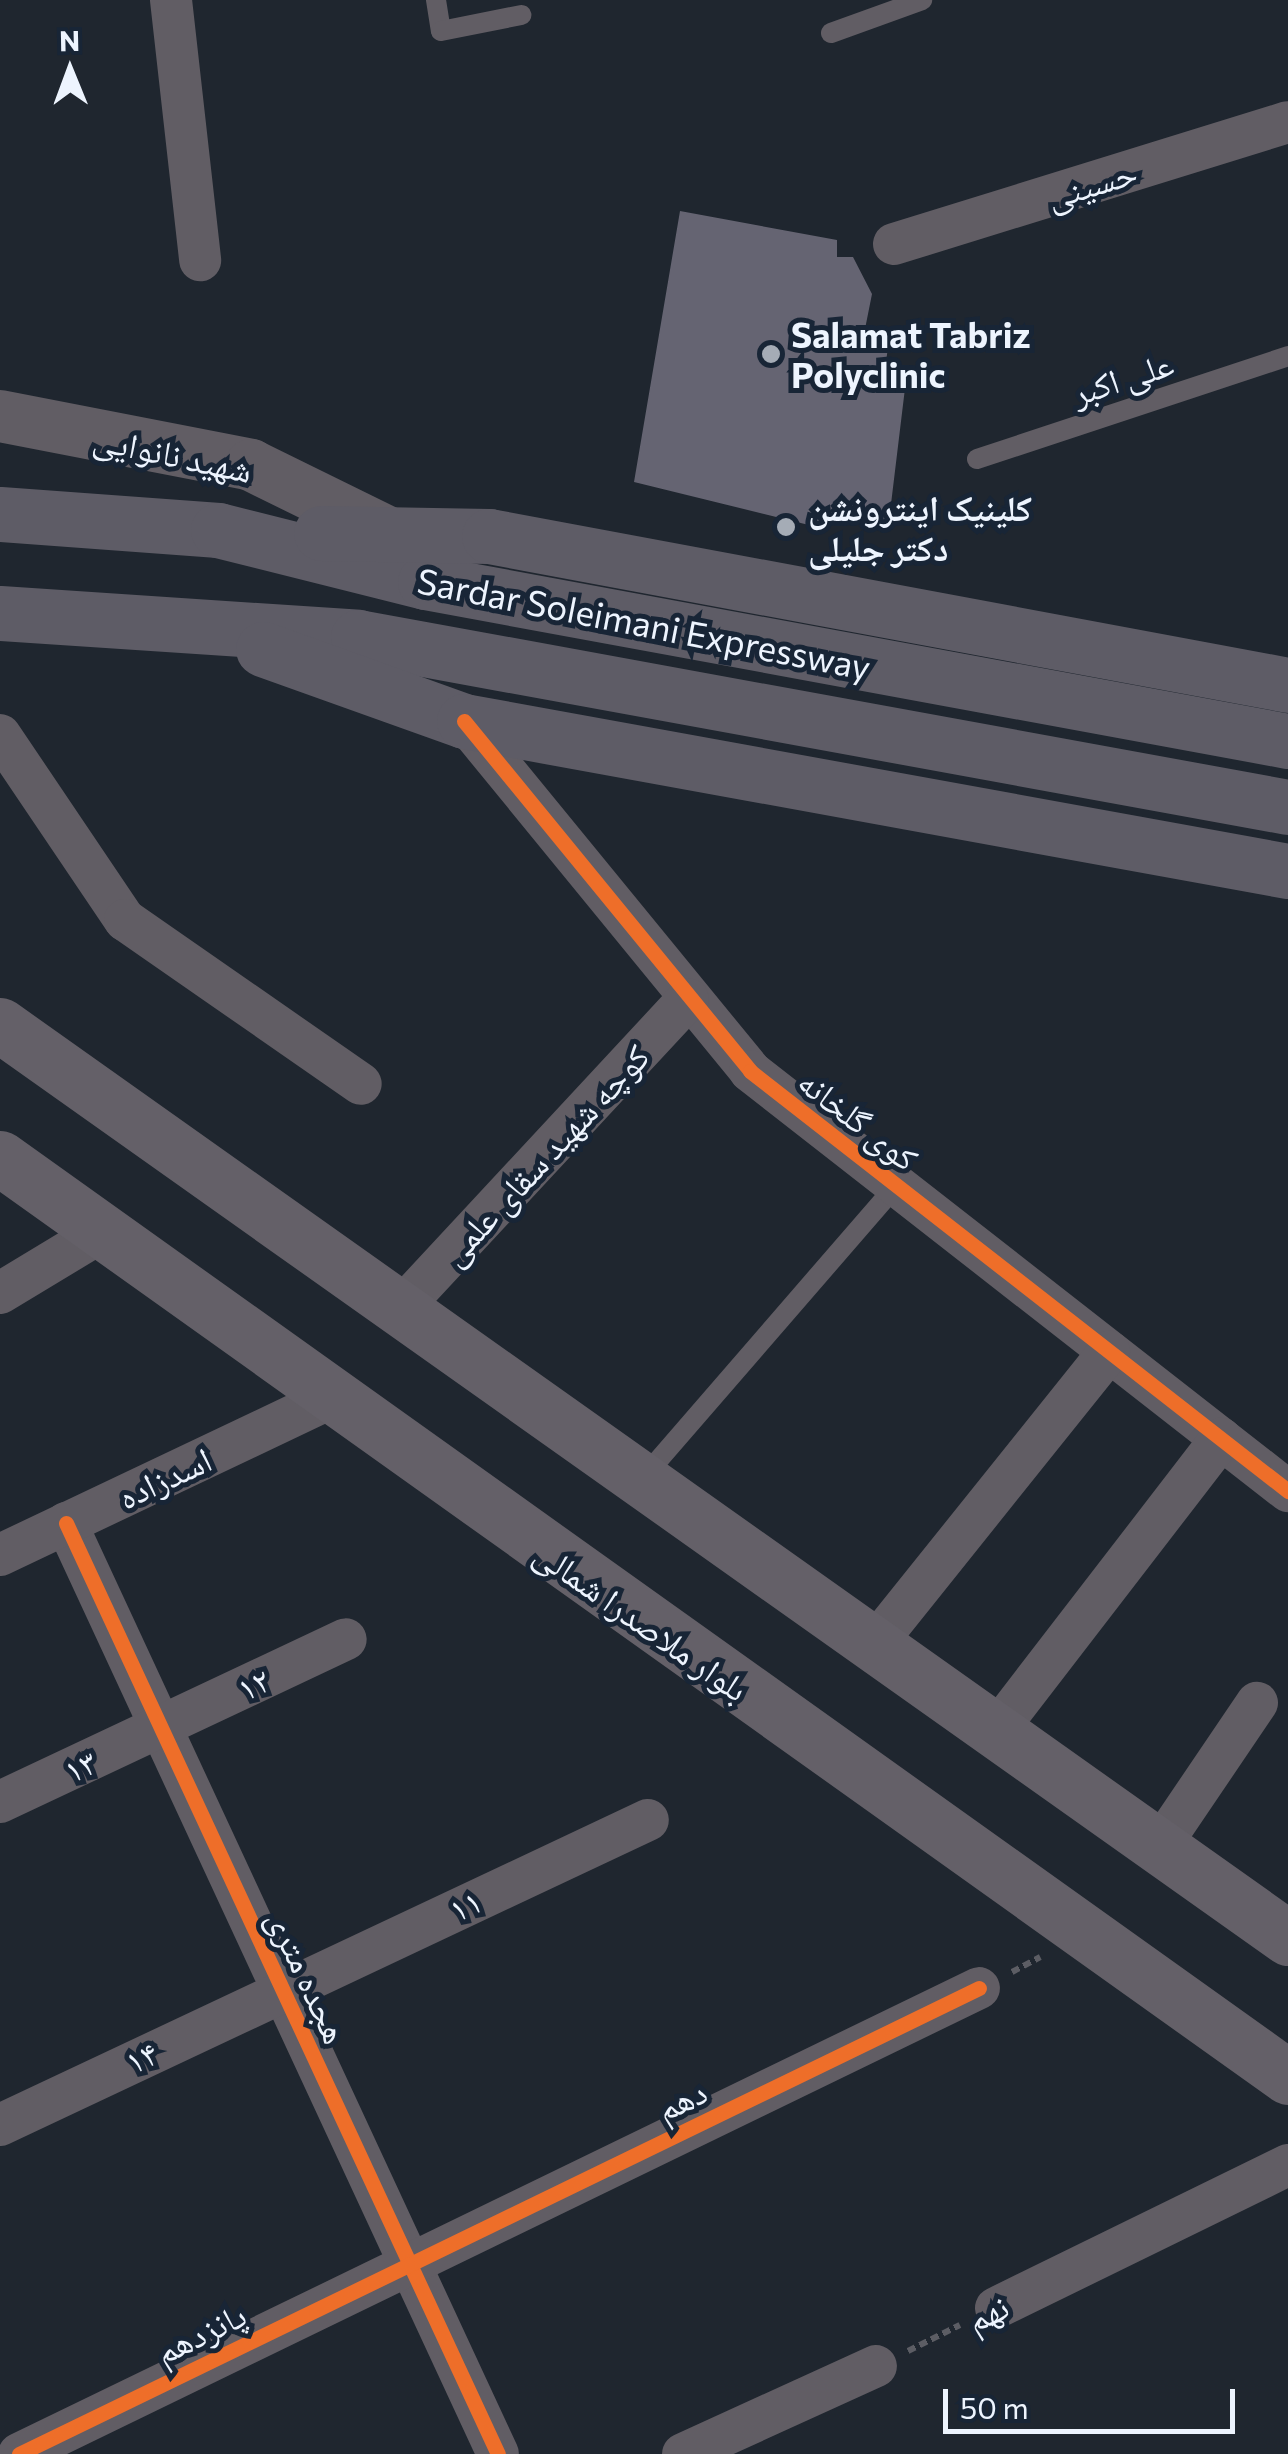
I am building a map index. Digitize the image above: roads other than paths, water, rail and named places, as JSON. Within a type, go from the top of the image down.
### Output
[{"type":"highway","name":"Sardar Soleimani Expressway","points":[[0,514],[218,530],[425,582],[1288,741]]},
{"type":"highway","points":[[218,530],[489,536],[1288,685]]},
{"type":"highway","name":"Sardar Soleimani Expressway","points":[[0,613],[208,630],[358,637],[1288,807]]},
{"type":"highway","points":[[208,630],[464,721],[1288,871]]},
{"type":"main road","points":[[0,1026],[1288,1938]]},
{"type":"main road","name":"بلوار ملاصدرا شمالی","points":[[0,1158],[328,1399],[1288,2076]]},
{"type":"street","points":[[171,0],[200,260]]},
{"type":"street","name":"حسینی","points":[[894,244],[1288,122]]},
{"type":"street","name":"شهید نانوایی","points":[[0,416],[252,465],[394,535]]},
{"type":"street","name":"کوی گلخانه","points":[[464,721],[750,1071],[1288,1491]]},
{"type":"street","points":[[0,735],[125,920],[361,1084]]},
{"type":"street","name":"کوچه شهید سقای علمی","points":[[400,1309],[688,999]]},
{"type":"street","points":[[0,1292],[101,1232]]},
{"type":"street","points":[[874,1645],[1109,1352]]},
{"type":"street","name":"اسدزاده","points":[[0,1555],[328,1399]]},
{"type":"street","points":[[996,1731],[1221,1439]]},
{"type":"street","name":"هجده متری","points":[[66,1523],[498,2454]]},
{"type":"street","name":"۱۲","points":[[160,1728],[346,1639]]},
{"type":"street","points":[[1160,1846],[1257,1702]]},
{"type":"street","name":"۱۳","points":[[0,1802],[160,1728]]},
{"type":"street","name":"۱۱","points":[[281,1988],[648,1820]]},
{"type":"street","name":"۱۴","points":[[0,2125],[281,1988]]},
{"type":"street","name":"دهم","points":[[408,2264],[979,1988]]},
{"type":"street","name":"نهم","points":[[996,2308],[1288,2165]]},
{"type":"street","name":"پانزدهم","points":[[18,2454],[408,2264]]},
{"type":"street","points":[[683,2454],[876,2366]]},
{"type":"lane","points":[[436,0],[441,30],[521,15]]},
{"type":"lane","points":[[831,33],[890,6],[922,0]]},
{"type":"lane","name":"علی اکبر","points":[[977,459],[1288,356]]},
{"type":"lane","points":[[642,1480],[896,1186]]},
{"type":"place","name":"Salamat Tabriz Polyclinic","points":[[771,354]]},
{"type":"place","name":"کلینیک اینترونشن دکتر جلیلی","points":[[786,527]]}]
